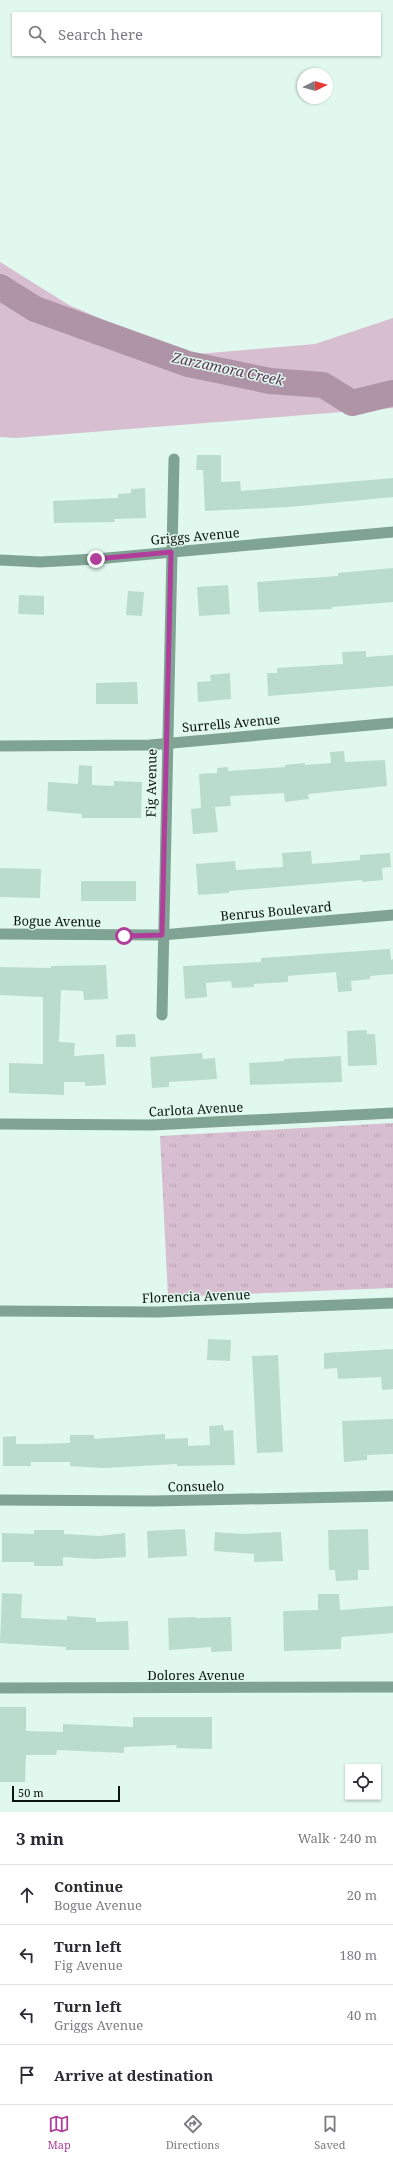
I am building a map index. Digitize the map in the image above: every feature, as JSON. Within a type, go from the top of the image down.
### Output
[{"type":"street","name":"Fig Avenue","points":[[162,1015],[166,742],[174,459]]},
{"type":"street","name":"Griggs Avenue","points":[[0,560],[40,562],[96,559],[393,532]]},
{"type":"street","name":"Surrells Avenue","points":[[0,746],[126,746],[393,723]]},
{"type":"street","name":"Benrus Boulevard","points":[[162,935],[393,915]]},
{"type":"street","name":"Bogue Avenue","points":[[0,934],[162,935]]},
{"type":"street","name":"Carlota Avenue","points":[[0,1124],[152,1125],[393,1113]]},
{"type":"street","name":"Florencia Avenue","points":[[0,1311],[158,1312],[393,1303]]},
{"type":"street","name":"Consuelo","points":[[0,1500],[154,1501],[393,1496]]},
{"type":"street","name":"Dolores Avenue","points":[[0,1688],[393,1687]]},
{"type":"green space","points":[[0,262],[69,305],[186,355],[315,344],[393,318],[393,408],[16,438],[0,437]]},
{"type":"green space","points":[[393,1123],[393,1288],[168,1297],[160,1136]]},
{"type":"building","points":[[197,455],[221,455],[221,482],[240,481],[241,491],[393,478],[393,497],[289,507],[205,511],[203,470],[196,470]]},
{"type":"building","points":[[145,488],[146,518],[114,519],[115,522],[54,523],[53,501],[118,498],[118,494],[131,493],[131,489]]},
{"type":"building","points":[[393,568],[393,602],[332,607],[332,609],[259,612],[257,582],[338,576],[338,573]]},
{"type":"building","points":[[228,585],[230,614],[199,616],[197,587]]},
{"type":"building","points":[[128,591],[144,592],[142,616],[126,615]]},
{"type":"building","points":[[19,595],[44,596],[44,615],[18,614]]},
{"type":"building","points":[[366,651],[366,657],[393,655],[393,686],[268,696],[267,673],[277,673],[277,668],[343,664],[342,652]]},
{"type":"building","points":[[230,673],[231,699],[198,702],[197,682],[211,681],[210,675]]},
{"type":"building","points":[[137,682],[138,704],[96,704],[96,683]]},
{"type":"building","points":[[344,751],[345,762],[385,760],[387,786],[308,794],[309,799],[285,802],[284,793],[230,796],[231,806],[215,807],[218,832],[193,834],[191,809],[201,808],[199,774],[217,773],[217,768],[228,767],[228,771],[285,767],[285,765],[305,763],[305,765],[331,763],[330,752]]},
{"type":"building","points":[[79,765],[92,766],[92,785],[114,786],[114,781],[142,782],[141,818],[82,818],[82,814],[47,811],[48,782],[78,784]]},
{"type":"building","points":[[311,851],[312,864],[360,860],[360,855],[390,853],[391,867],[382,868],[383,880],[362,882],[362,880],[198,895],[196,864],[235,861],[236,870],[283,867],[282,853]]},
{"type":"building","points":[[0,868],[41,869],[40,898],[0,897]]},
{"type":"building","points":[[81,881],[136,881],[136,901],[81,901]]},
{"type":"building","points":[[390,949],[391,960],[393,959],[393,974],[370,976],[370,979],[351,981],[352,991],[338,992],[336,972],[288,976],[288,982],[254,984],[254,987],[232,988],[231,981],[206,983],[207,997],[185,999],[183,966],[261,962],[261,958]]},
{"type":"building","points":[[106,965],[108,999],[84,1000],[83,991],[61,990],[59,1042],[75,1043],[74,1056],[104,1054],[106,1085],[85,1086],[85,1082],[64,1082],[64,1095],[9,1093],[9,1063],[43,1064],[43,997],[0,995],[0,967],[51,968],[51,966]]},
{"type":"building","points":[[367,1030],[367,1034],[375,1034],[377,1065],[348,1066],[347,1031]]},
{"type":"building","points":[[135,1034],[136,1047],[116,1047],[116,1035]]},
{"type":"building","points":[[202,1053],[203,1059],[215,1058],[217,1079],[169,1082],[169,1087],[152,1088],[150,1057]]},
{"type":"building","points":[[341,1056],[342,1082],[250,1085],[249,1063],[284,1061],[284,1059]]},
{"type":"building","points":[[208,1339],[231,1340],[230,1361],[207,1360]]},
{"type":"building","points":[[393,1349],[393,1389],[382,1390],[381,1377],[338,1379],[337,1368],[324,1369],[324,1353]]},
{"type":"building","points":[[278,1355],[283,1452],[257,1453],[252,1356]]},
{"type":"building","points":[[393,1419],[393,1454],[367,1455],[367,1460],[344,1462],[342,1421]]},
{"type":"building","points":[[223,1425],[224,1431],[233,1430],[235,1465],[177,1466],[177,1464],[103,1468],[70,1466],[70,1462],[31,1462],[31,1466],[3,1466],[3,1437],[16,1436],[16,1444],[38,1444],[70,1443],[70,1435],[94,1435],[94,1439],[165,1434],[165,1439],[188,1438],[188,1446],[210,1445],[209,1426]]},
{"type":"building","points":[[185,1529],[187,1556],[148,1558],[147,1531]]},
{"type":"building","points":[[368,1529],[369,1570],[358,1570],[358,1580],[336,1581],[335,1570],[329,1570],[328,1530]]},
{"type":"building","points":[[34,1530],[64,1530],[64,1534],[100,1536],[125,1533],[126,1557],[96,1559],[63,1557],[63,1566],[34,1566],[34,1562],[2,1562],[2,1533],[34,1534]]},
{"type":"building","points":[[215,1532],[243,1534],[281,1532],[283,1561],[254,1562],[254,1554],[214,1551]]},
{"type":"building","points":[[2,1593],[22,1594],[21,1618],[67,1620],[67,1616],[96,1618],[96,1622],[128,1621],[129,1650],[66,1650],[66,1647],[0,1643]]},
{"type":"building","points":[[318,1594],[339,1594],[340,1610],[393,1606],[393,1633],[341,1637],[341,1649],[284,1651],[283,1611],[318,1610]]},
{"type":"building","points":[[231,1617],[232,1651],[211,1652],[211,1647],[169,1650],[168,1618]]},
{"type":"building","points":[[0,1707],[26,1707],[26,1731],[63,1732],[63,1724],[133,1727],[133,1717],[212,1717],[212,1749],[176,1748],[177,1745],[124,1747],[124,1753],[57,1750],[56,1755],[26,1755],[25,1782],[0,1782]]},
{"type":"waterway","name":"Zarzamora Creek","points":[[0,287],[35,309],[188,364],[270,381],[323,385],[352,403],[393,393]]},
{"type":"route","points":[[96,559],[171,552],[162,935],[124,936]]}]
